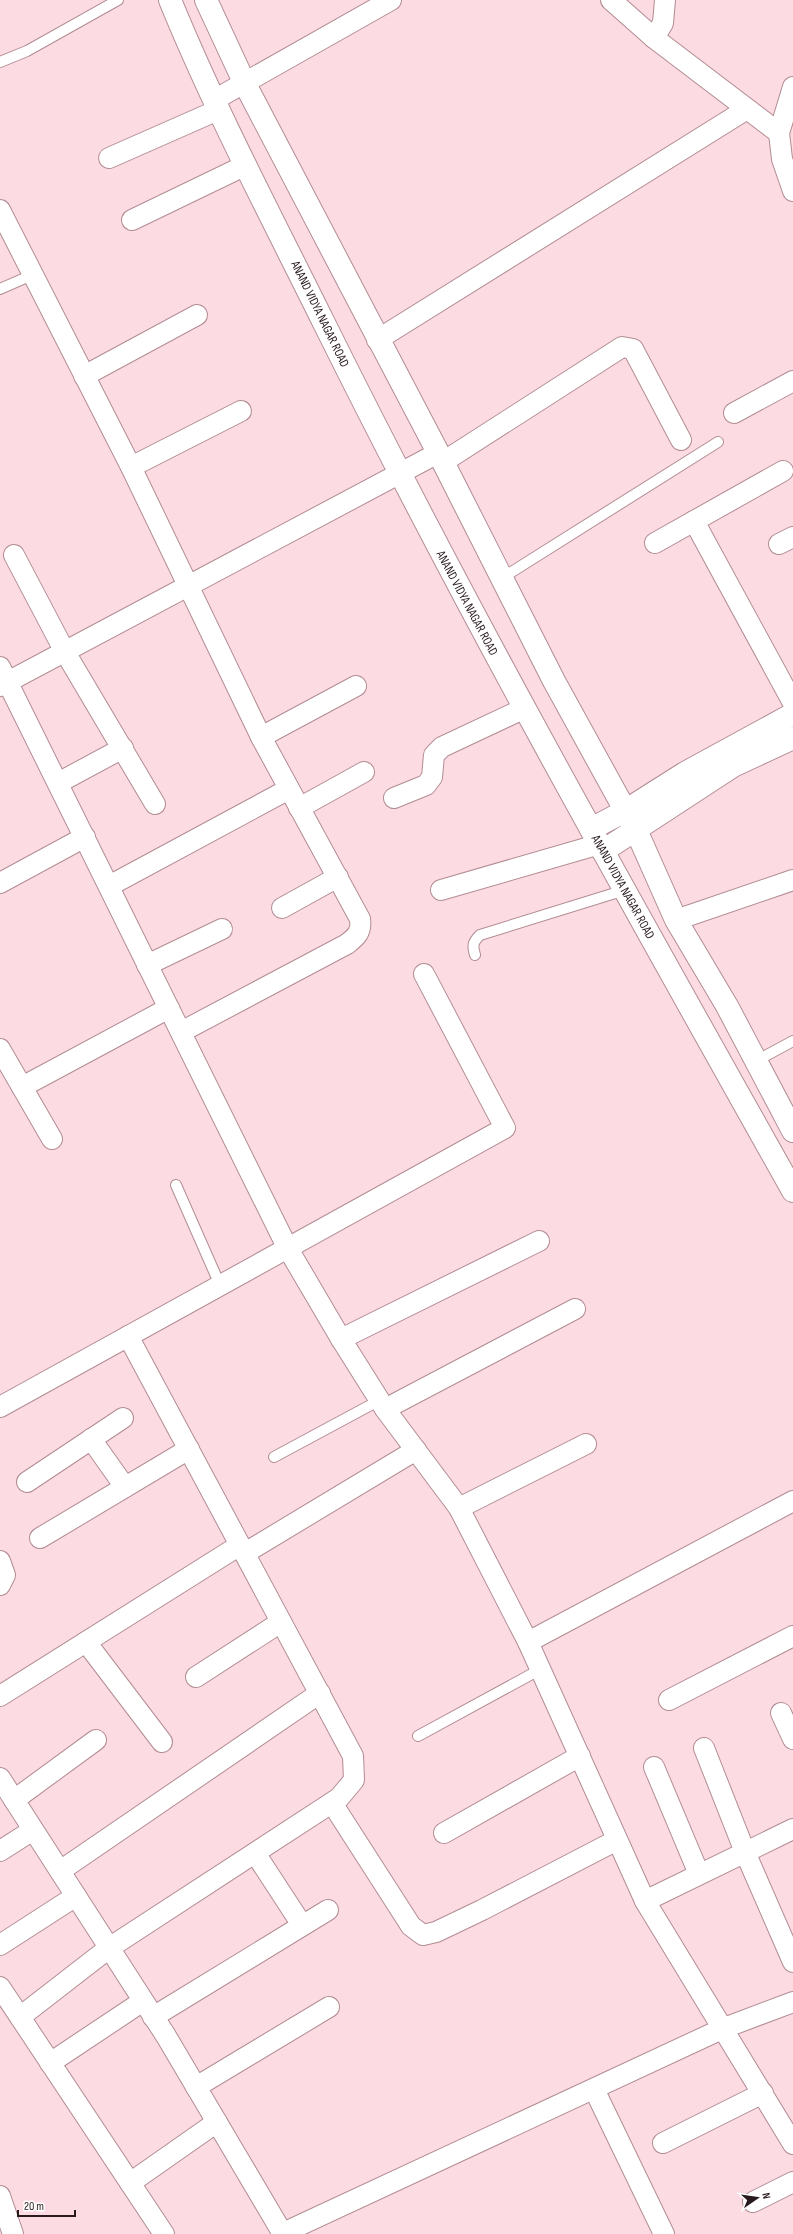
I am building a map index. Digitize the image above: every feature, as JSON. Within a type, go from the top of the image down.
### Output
[{"type":"main road","name":"ANAND VIDYA NAGAR ROAD","points":[[170,0],[216,105],[399,474],[598,841],[793,1191]]},
{"type":"main road","points":[[206,0],[245,84],[377,340],[440,458],[554,681],[636,830],[676,920],[727,1006],[793,1131]]},
{"type":"main road","points":[[598,841],[625,811],[685,773],[793,714]]},
{"type":"main road","points":[[598,841],[636,830],[734,766],[793,738]]},
{"type":"street","points":[[109,158],[216,105],[245,84],[391,0]]},
{"type":"street","points":[[612,0],[654,38],[779,133]]},
{"type":"street","points":[[654,38],[663,23],[665,0]]},
{"type":"street","points":[[793,87],[779,133],[782,159],[793,191]]},
{"type":"street","points":[[377,340],[747,109]]},
{"type":"street","points":[[132,220],[246,166]]},
{"type":"street","points":[[0,210],[131,467],[261,737],[360,919],[361,928],[356,936],[347,944],[181,1032]]},
{"type":"street","points":[[84,376],[197,315]]},
{"type":"street","points":[[681,440],[633,349],[622,347],[440,458],[399,474],[65,652],[3,678],[85,837],[287,1247],[341,1339],[382,1404],[459,1508],[541,1669],[645,1901],[724,2028],[793,2144]]},
{"type":"street","points":[[734,413],[793,381]]},
{"type":"street","points":[[131,467],[241,411]]},
{"type":"street","points":[[655,543],[783,471]]},
{"type":"street","points":[[694,521],[793,703]]},
{"type":"street","points":[[14,555],[65,652],[155,804]]},
{"type":"street","points":[[261,737],[356,686]]},
{"type":"street","points":[[394,798],[426,785],[432,777],[434,754],[442,747],[525,708]]},
{"type":"street","points":[[58,783],[123,748]]},
{"type":"street","points":[[299,808],[364,772]]},
{"type":"street","points":[[109,886],[289,789]]},
{"type":"street","points":[[0,883],[85,837]]},
{"type":"street","points":[[441,890],[598,841]]},
{"type":"street","points":[[282,908],[338,877]]},
{"type":"street","points":[[676,920],[793,880]]},
{"type":"street","points":[[147,964],[222,929]]},
{"type":"street","points":[[0,1407],[287,1247],[505,1128],[424,974]]},
{"type":"street","points":[[22,1087],[169,1008]]},
{"type":"street","points":[[0,1049],[52,1139]]},
{"type":"street","points":[[341,1339],[539,1241]]},
{"type":"street","points":[[382,1404],[575,1309]]},
{"type":"street","points":[[20,2017],[109,1948],[332,1803],[339,1798],[354,1780],[353,1756],[128,1336]]},
{"type":"street","points":[[27,1482],[123,1418]]},
{"type":"street","points":[[91,1439],[125,1487]]},
{"type":"street","points":[[459,1508],[586,1444]]},
{"type":"street","points":[[40,1538],[189,1448]]},
{"type":"street","points":[[0,1696],[86,1642],[242,1549],[416,1450]]},
{"type":"street","points":[[528,1642],[793,1501]]},
{"type":"street","points":[[0,1561],[5,1575],[0,1585]]},
{"type":"street","points":[[196,1677],[282,1622]]},
{"type":"street","points":[[668,1700],[793,1636]]},
{"type":"street","points":[[86,1642],[162,1742]]},
{"type":"street","points":[[60,1872],[320,1693]]},
{"type":"street","points":[[782,1713],[793,1739]]},
{"type":"street","points":[[14,1800],[96,1740]]},
{"type":"street","points":[[704,1748],[745,1852],[793,1962]]},
{"type":"street","points":[[444,1833],[580,1756]]},
{"type":"street","points":[[654,1766],[699,1874]]},
{"type":"street","points":[[0,1778],[196,2086],[282,2234],[724,2028],[793,2002]]},
{"type":"street","points":[[332,1803],[411,1926],[423,1935],[436,1932],[482,1910],[618,1840]]},
{"type":"street","points":[[645,1901],[793,1829]]},
{"type":"street","points":[[0,1851],[33,1830]]},
{"type":"street","points":[[255,1853],[302,1926]]},
{"type":"street","points":[[0,1945],[76,1896]]},
{"type":"street","points":[[50,2063],[302,1926],[328,1910]]},
{"type":"street","points":[[0,1987],[164,2234]]},
{"type":"street","points":[[196,2086],[329,2007]]},
{"type":"street","points":[[594,2089],[664,2234]]},
{"type":"street","points":[[663,2143],[762,2093]]},
{"type":"street","points":[[130,2182],[217,2122]]},
{"type":"street","points":[[753,2202],[793,2182]]},
{"type":"street","points":[[0,2196],[13,2234]]},
{"type":"lane","points":[[0,62],[27,51],[118,0]]},
{"type":"lane","points":[[0,289],[32,275]]},
{"type":"lane","points":[[502,578],[718,442]]},
{"type":"lane","points":[[475,955],[473,946],[475,940],[480,935],[625,890]]},
{"type":"lane","points":[[756,1061],[793,1041]]},
{"type":"lane","points":[[176,1184],[220,1285]]},
{"type":"lane","points":[[274,1457],[382,1404]]},
{"type":"lane","points":[[418,1736],[541,1669]]}]
